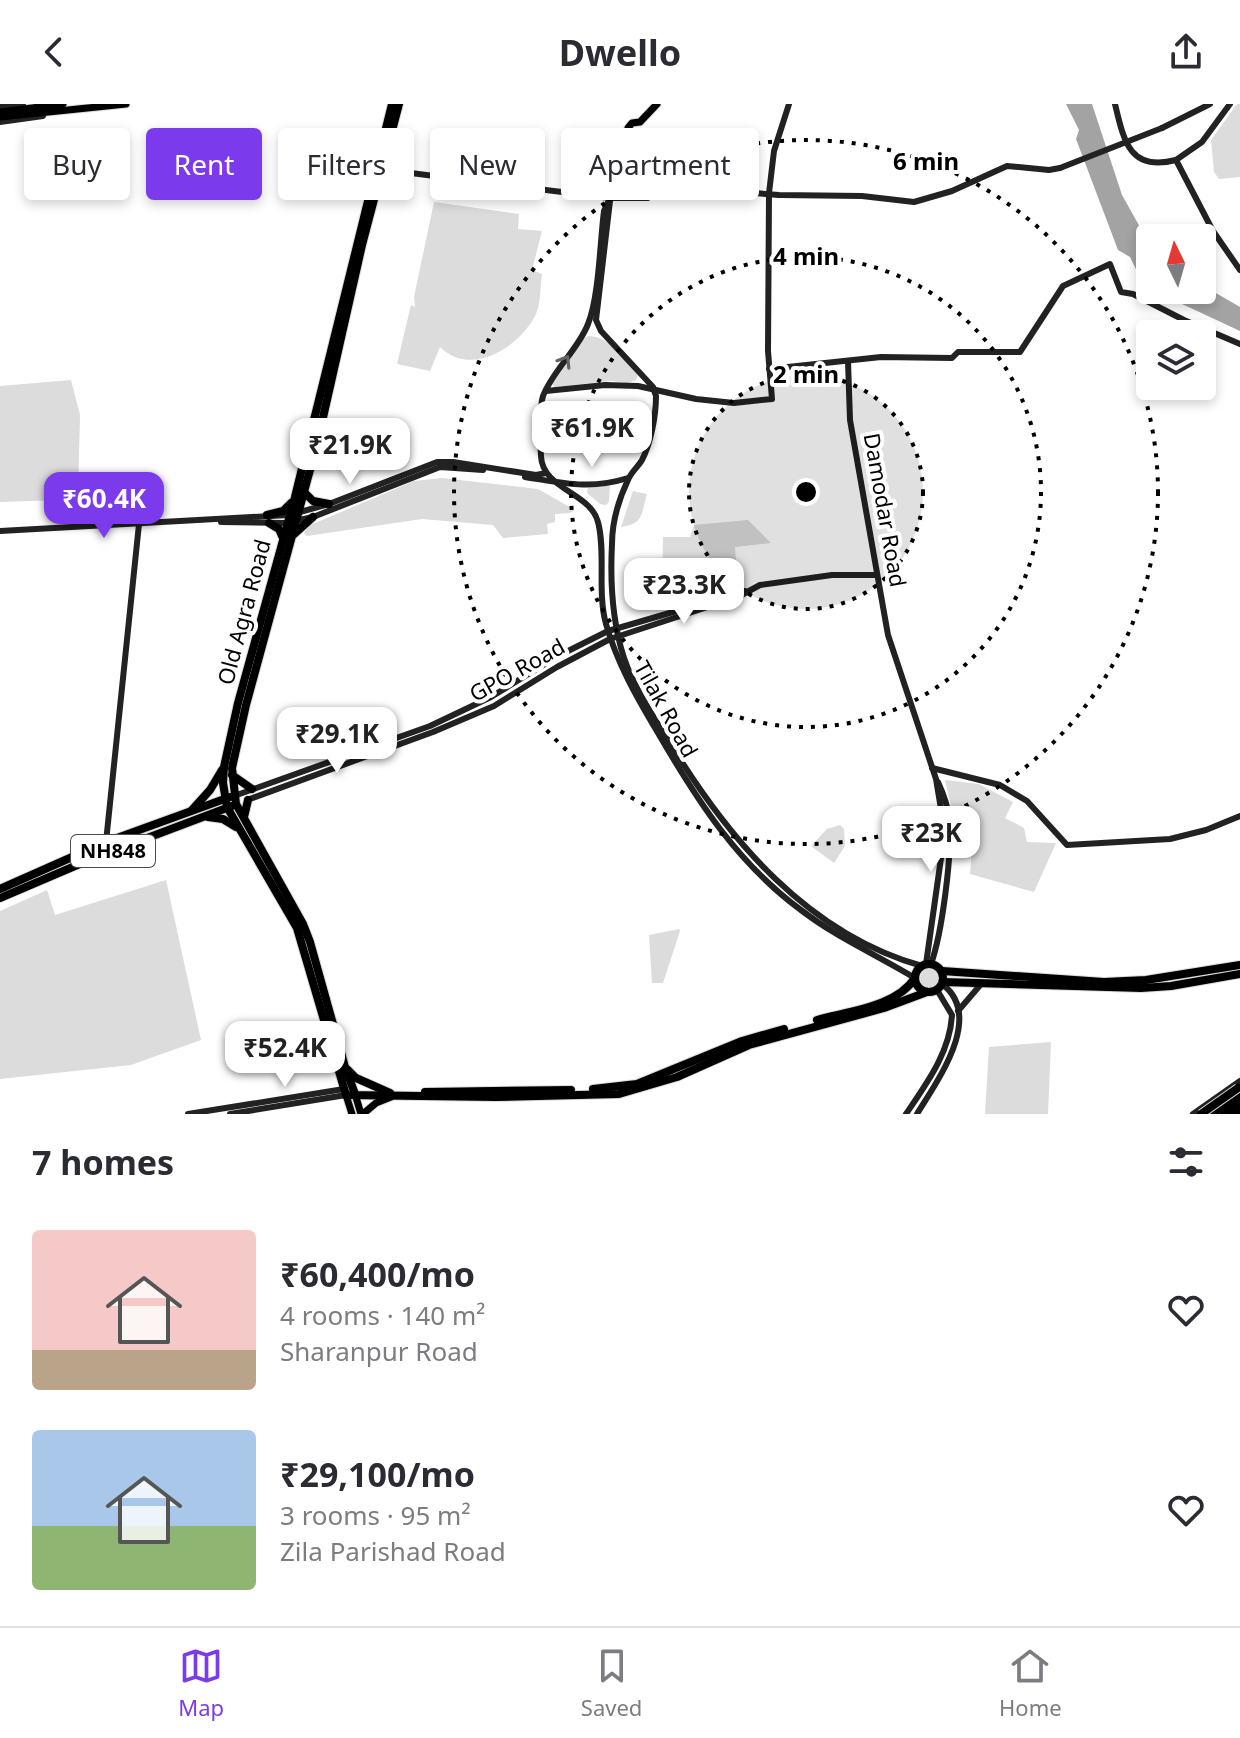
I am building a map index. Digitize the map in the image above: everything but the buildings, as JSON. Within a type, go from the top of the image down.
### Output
[{"type":"highway","name":"Old Agra Road","points":[[387,128],[392,104]]},
{"type":"highway","name":"Old Agra Road","points":[[391,128],[399,104]]},
{"type":"highway","name":"Old Agra Road","points":[[350,1091],[297,928],[240,830],[224,767],[292,518],[370,200]]},
{"type":"highway","name":"Old Agra Road","points":[[292,518],[304,492],[371,200]]},
{"type":"highway","points":[[304,492],[313,501],[329,504]]},
{"type":"highway","points":[[295,497],[286,509],[268,519],[287,537],[313,517]]},
{"type":"highway","name":"Old Agra Road","points":[[287,537],[246,705],[232,775],[231,802],[244,817],[303,924],[316,959],[350,1091]]},
{"type":"highway","points":[[191,816],[224,767]]},
{"type":"highway","points":[[232,775],[252,789]]},
{"type":"highway","points":[[244,817],[248,800]]},
{"type":"highway","points":[[107,847],[231,802]]},
{"type":"highway","points":[[191,816],[214,817],[240,830]]},
{"type":"highway","name":"NH848","points":[[0,889],[107,847]]},
{"type":"highway","name":"NH848","points":[[0,898],[107,847]]},
{"type":"highway","points":[[345,1067],[356,1078],[390,1095],[585,1090],[637,1084],[742,1041],[884,1001],[904,992],[927,964],[942,971],[1104,982],[1158,979],[1240,965]]},
{"type":"highway","points":[[937,987],[942,971]]},
{"type":"highway","points":[[915,978],[920,989],[983,982],[1141,988],[1240,974]]},
{"type":"highway","points":[[350,1091],[390,1095],[619,1094],[666,1081],[749,1045],[884,1008],[937,987]]},
{"type":"highway","points":[[1208,1111],[1240,1088]]},
{"type":"highway","points":[[1224,1114],[1240,1103]]},
{"type":"main road","points":[[0,115],[62,106],[126,104]]},
{"type":"main road","points":[[628,128],[632,123],[640,122],[657,104]]},
{"type":"main road","name":"Old Agra Road","points":[[350,1091],[352,1114]]},
{"type":"main road","name":"Old Agra Road","points":[[350,1091],[362,1114]]},
{"type":"main road","points":[[362,1114],[390,1095]]},
{"type":"main road","points":[[1234,1114],[1240,1110]]},
{"type":"street","points":[[0,115],[23,104]]},
{"type":"street","points":[[546,391],[605,385],[653,387],[696,399],[734,403],[772,399],[769,369],[769,193],[774,151],[789,104]]},
{"type":"street","points":[[1115,104],[1123,133],[1137,159],[1158,165],[1176,160],[1202,142],[1230,104]]},
{"type":"street","points":[[759,192],[862,196],[914,202],[952,191],[1007,166],[1044,170],[1060,168],[1162,128],[1210,104]]},
{"type":"street","points":[[0,115],[52,115],[62,106]]},
{"type":"street","points":[[1176,160],[1213,231],[1240,270]]},
{"type":"street","points":[[414,174],[561,192]]},
{"type":"street","points":[[292,518],[437,462],[536,475],[546,473],[541,461],[542,409],[546,391],[590,317],[604,211],[609,200]]},
{"type":"street","points":[[610,200],[596,312],[601,331],[653,387]]},
{"type":"street","points":[[769,369],[881,357],[952,358],[958,352],[1020,352],[1063,286],[1110,264],[1121,292],[1133,294],[1240,344]]},
{"type":"street","points":[[584,331],[601,331]]},
{"type":"street","name":"Damodar Road","points":[[848,361],[850,420],[888,635],[936,779],[943,821],[943,844],[927,964]]},
{"type":"street","name":"Tilak Road","points":[[653,387],[656,403],[642,461],[628,478],[613,525],[613,611],[633,680],[705,799],[774,879],[818,915],[876,950],[927,964]]},
{"type":"street","points":[[0,531],[313,517],[440,467],[486,471],[559,484],[604,483],[628,478]]},
{"type":"street","name":"Tilak Road","points":[[546,473],[593,509],[598,519],[604,619],[609,635],[634,692],[701,806],[728,840],[798,909],[862,950],[915,978]]},
{"type":"street","points":[[107,847],[139,524]]},
{"type":"street","name":"GPO Road","points":[[432,729],[558,656],[609,635],[760,585],[800,578],[876,575]]},
{"type":"street","name":"GPO Road","points":[[432,729],[494,706],[609,635]]},
{"type":"street","points":[[516,682],[522,690]]},
{"type":"street","points":[[231,802],[252,789],[432,729]]},
{"type":"street","points":[[231,802],[248,800],[432,729]]},
{"type":"street","points":[[932,768],[1000,785],[1027,801],[1067,845],[1170,839],[1206,830],[1240,816]]},
{"type":"street","points":[[958,1011],[983,982]]},
{"type":"street","points":[[917,1114],[954,1047],[960,1023],[952,992],[937,987]]},
{"type":"street","points":[[906,1114],[934,1072],[948,1043],[952,1015],[937,987]]},
{"type":"street","points":[[1193,1114],[1208,1111],[1240,1088]]},
{"type":"street","points":[[188,1114],[350,1091]]},
{"type":"street","points":[[230,1114],[350,1091]]},
{"type":"shaded area","points":[[1066,104],[1092,104],[1122,195],[1138,224],[1136,269],[1130,257],[1118,250],[1076,139],[1079,130]]},
{"type":"shaded area","points":[[1240,104],[1240,177],[1219,179],[1214,172],[1211,140]]},
{"type":"shaded area","points":[[434,202],[519,214],[518,229],[542,231],[532,270],[542,274],[536,313],[516,340],[492,355],[478,359],[452,356],[440,347],[430,371],[397,364],[411,305],[415,307],[414,297]]},
{"type":"shaded area","points":[[1216,293],[1240,307],[1240,331],[1182,304],[1216,304]]},
{"type":"shaded area","points":[[589,336],[604,340],[617,350],[638,376],[636,380],[555,387],[552,384],[584,338]]},
{"type":"shaded area","points":[[71,380],[80,415],[78,493],[62,500],[0,502],[0,386]]},
{"type":"shaded area","points":[[442,478],[538,489],[575,510],[555,514],[555,522],[547,524],[548,534],[503,538],[493,525],[422,519],[307,536],[304,533],[308,526],[414,481]]},
{"type":"shaded area","points":[[610,486],[606,505],[587,493],[588,487]]},
{"type":"shaded area","points":[[633,491],[647,494],[642,512],[638,521],[621,527]]},
{"type":"shaded area","points":[[748,520],[771,543],[735,547],[737,575],[695,592],[662,588],[663,537],[690,537],[694,525]]},
{"type":"shaded area","points":[[945,780],[979,784],[1013,802],[1005,818],[1024,828],[1027,842],[1056,843],[1034,892],[970,874],[974,823],[954,819]]},
{"type":"shaded area","points":[[840,825],[844,829],[845,846],[834,863],[811,846],[827,829]]},
{"type":"shaded area","points":[[166,880],[201,1040],[131,1065],[0,1079],[0,911],[47,890],[55,915]]},
{"type":"shaded area","points":[[679,929],[663,983],[652,983],[649,935]]},
{"type":"shaded area","points":[[930,968],[937,971],[940,978],[937,985],[930,988],[923,985],[920,978],[923,971]]},
{"type":"shaded area","points":[[1051,1042],[1048,1114],[985,1114],[989,1047]]}]
